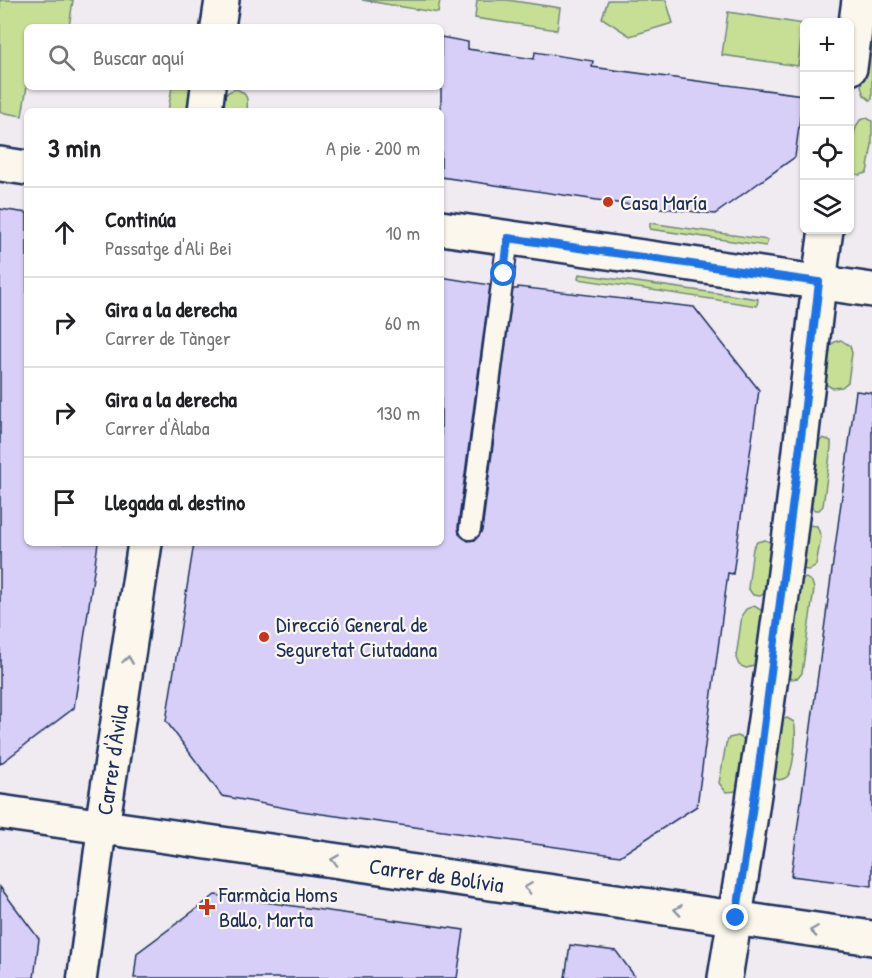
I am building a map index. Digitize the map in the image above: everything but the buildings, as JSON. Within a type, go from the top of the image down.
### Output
[{"type":"street","points":[[218,24],[222,0]]},
{"type":"street","points":[[854,34],[859,0]]},
{"type":"street","points":[[205,108],[208,90]]},
{"type":"street","points":[[0,164],[24,168]]},
{"type":"street","points":[[444,228],[872,290]]},
{"type":"street","points":[[725,978],[759,766],[825,234]]},
{"type":"street","name":"Carrer d'Àvila","points":[[82,978],[144,546]]},
{"type":"street","name":"Carrer de Bolívia","points":[[0,812],[872,938]]},
{"type":"lane","points":[[470,529],[508,238]]},
{"type":"green space","points":[[0,0],[73,0],[69,24],[24,24],[24,90],[26,90],[22,116],[0,112]]},
{"type":"green space","points":[[362,0],[440,0],[438,13]]},
{"type":"green space","points":[[477,0],[507,0],[560,8],[557,30],[475,18]]},
{"type":"green space","points":[[608,0],[666,0],[673,23],[630,36],[602,18]]},
{"type":"green space","points":[[728,12],[800,24],[798,66],[722,55]]},
{"type":"green space","points":[[872,33],[872,99],[870,100],[864,95],[861,87],[868,37]]},
{"type":"green space","points":[[172,90],[192,90],[191,108],[168,108]]},
{"type":"green space","points":[[238,90],[243,93],[246,97],[247,108],[222,108],[224,97],[228,92]]},
{"type":"green space","points":[[867,118],[872,121],[872,145],[867,173],[859,175],[854,172],[854,136],[860,120]]},
{"type":"green space","points":[[650,223],[768,240],[766,246],[650,229]]},
{"type":"green space","points":[[579,274],[758,299],[757,306],[578,279]]},
{"type":"green space","points":[[841,340],[850,346],[852,353],[848,382],[842,387],[832,388],[824,383],[825,356],[834,342]]},
{"type":"green space","points":[[823,438],[831,441],[831,447],[823,506],[815,510],[811,507],[811,501],[819,442]]},
{"type":"green space","points":[[807,525],[817,526],[821,537],[816,565],[809,570],[802,569],[799,565]]},
{"type":"green space","points":[[765,540],[772,543],[774,550],[769,590],[760,596],[753,595],[748,588],[753,548],[757,542]]},
{"type":"green space","points":[[806,578],[812,582],[814,589],[802,673],[798,678],[791,679],[785,676],[799,580]]},
{"type":"green space","points":[[754,606],[761,610],[762,642],[757,662],[754,666],[746,668],[739,665],[736,658],[742,615],[746,609]]},
{"type":"green space","points":[[787,718],[794,722],[794,754],[789,774],[786,778],[779,780],[772,777],[778,721]]},
{"type":"green space","points":[[738,736],[745,740],[747,747],[742,786],[738,791],[726,792],[719,783],[726,744],[729,738]]},
{"type":"place","name":"Casa María","points":[[608,202]]},
{"type":"place","name":"Direcció General de Seguretat Ciutadana","points":[[264,637]]},
{"type":"place","name":"Farmàcia Homs Ballo, Marta","points":[[207,907]]},
{"type":"route","points":[[504,274],[508,238],[819,282],[759,766],[736,918]]}]
